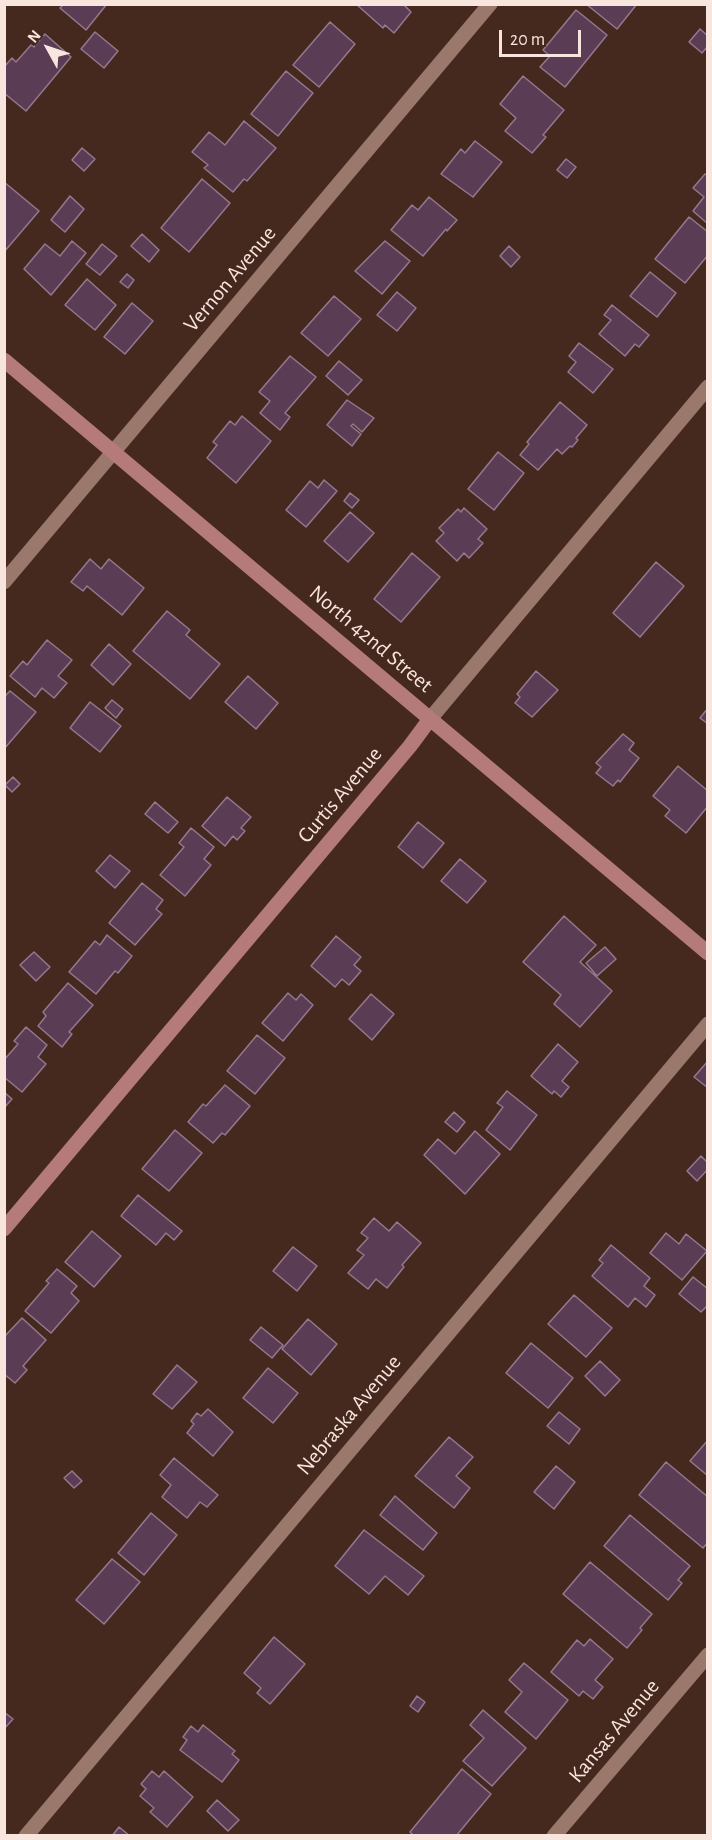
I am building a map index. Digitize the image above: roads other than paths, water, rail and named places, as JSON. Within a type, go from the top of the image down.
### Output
[{"type":"street","name":"Vernon Avenue","points":[[4,582],[490,4]]},
{"type":"street","name":"North 42nd Street","points":[[4,360],[708,953]]},
{"type":"street","name":"Curtis Avenue","points":[[4,1229],[708,387]]},
{"type":"street","name":"Nebraska Avenue","points":[[26,1836],[708,1024]]},
{"type":"street","name":"Kansas Avenue","points":[[554,1836],[708,1655]]}]
